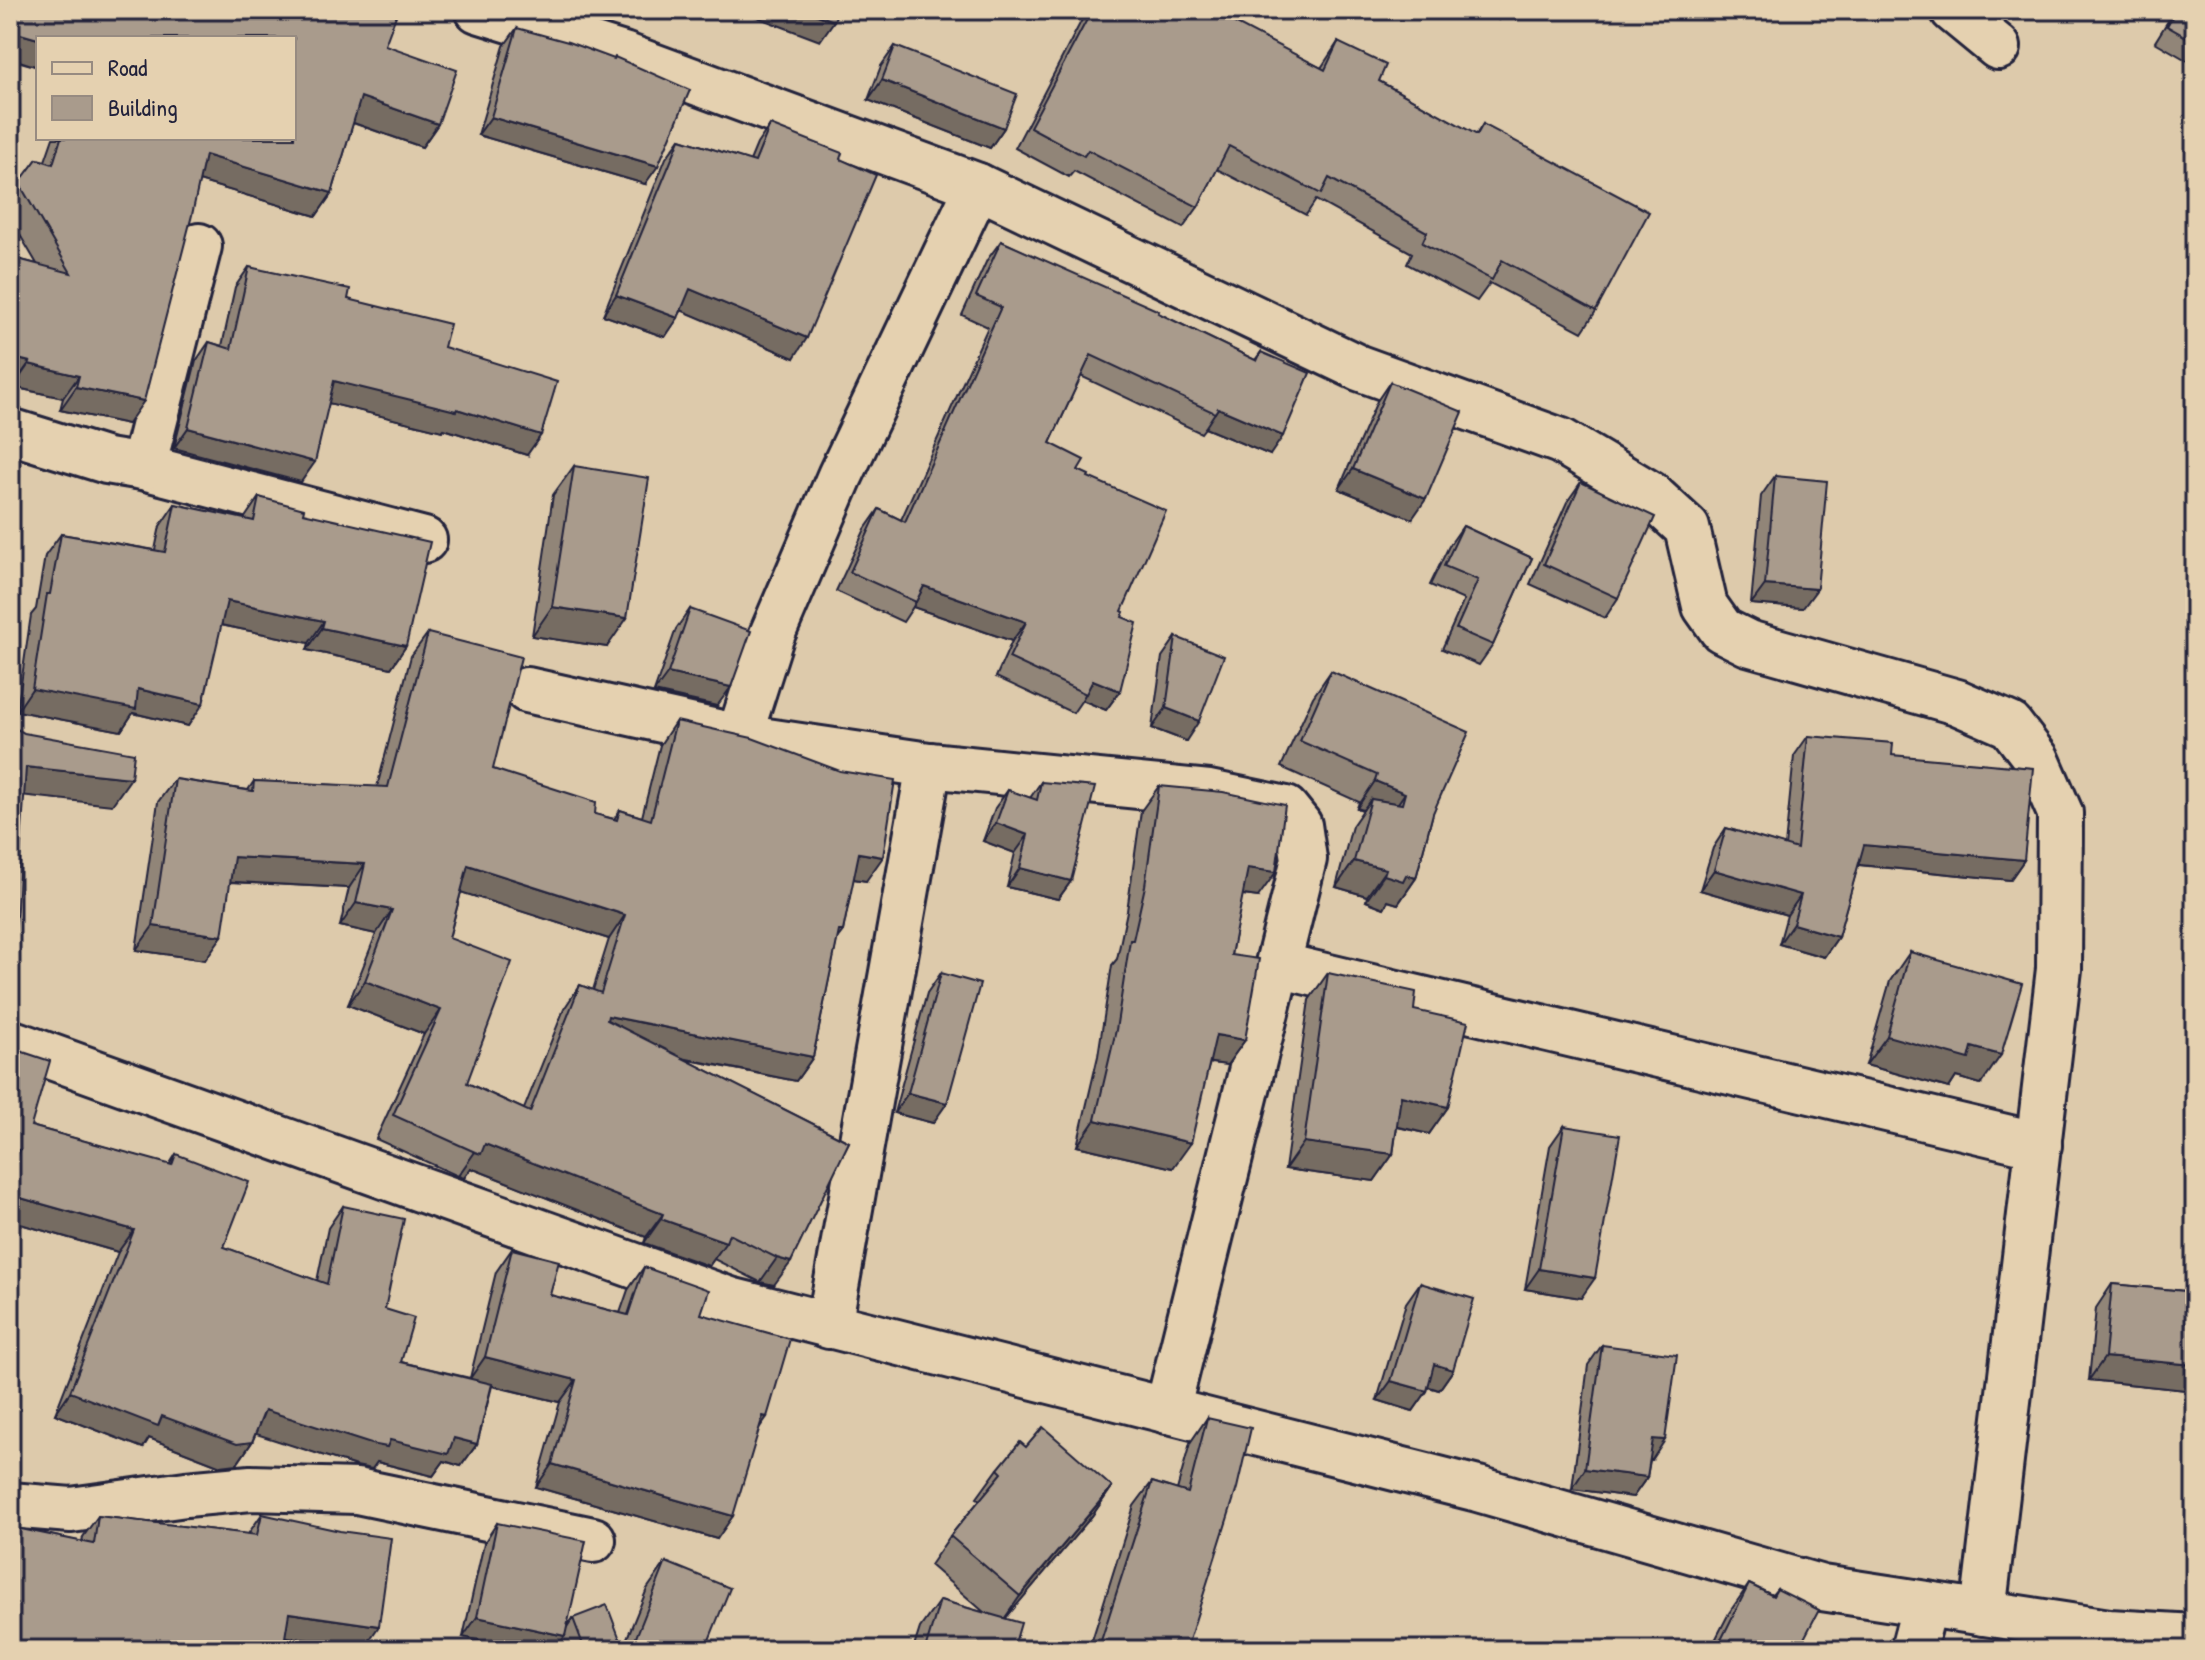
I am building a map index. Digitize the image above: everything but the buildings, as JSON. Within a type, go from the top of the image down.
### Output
[{"type":"street","points":[[478,10],[623,55],[978,186],[1359,368],[1561,441],[1650,494],[1687,528],[1705,606],[1722,630],[1748,643],[1957,702],[2010,725],[2037,760],[2060,813],[2059,969],[1983,1613]]},
{"type":"street","points":[[1953,10],[1998,47]]},
{"type":"street","points":[[739,737],[771,637],[840,476],[978,186]]},
{"type":"street","points":[[143,467],[199,246]]},
{"type":"street","points":[[10,431],[107,461],[143,467],[424,540]]},
{"type":"street","points":[[527,690],[739,737],[929,765],[1209,793],[1286,809],[1299,825],[1304,859],[1167,1411]]},
{"type":"street","points":[[829,1326],[929,765]]},
{"type":"street","points":[[1278,965],[2039,1145]]},
{"type":"street","points":[[10,1042],[730,1300],[1478,1489],[1822,1588],[2109,1632],[2195,1637]]},
{"type":"street","points":[[10,1505],[71,1510],[251,1488],[357,1491],[593,1540]]},
{"type":"street","points":[[1913,1650],[1925,1604]]}]
